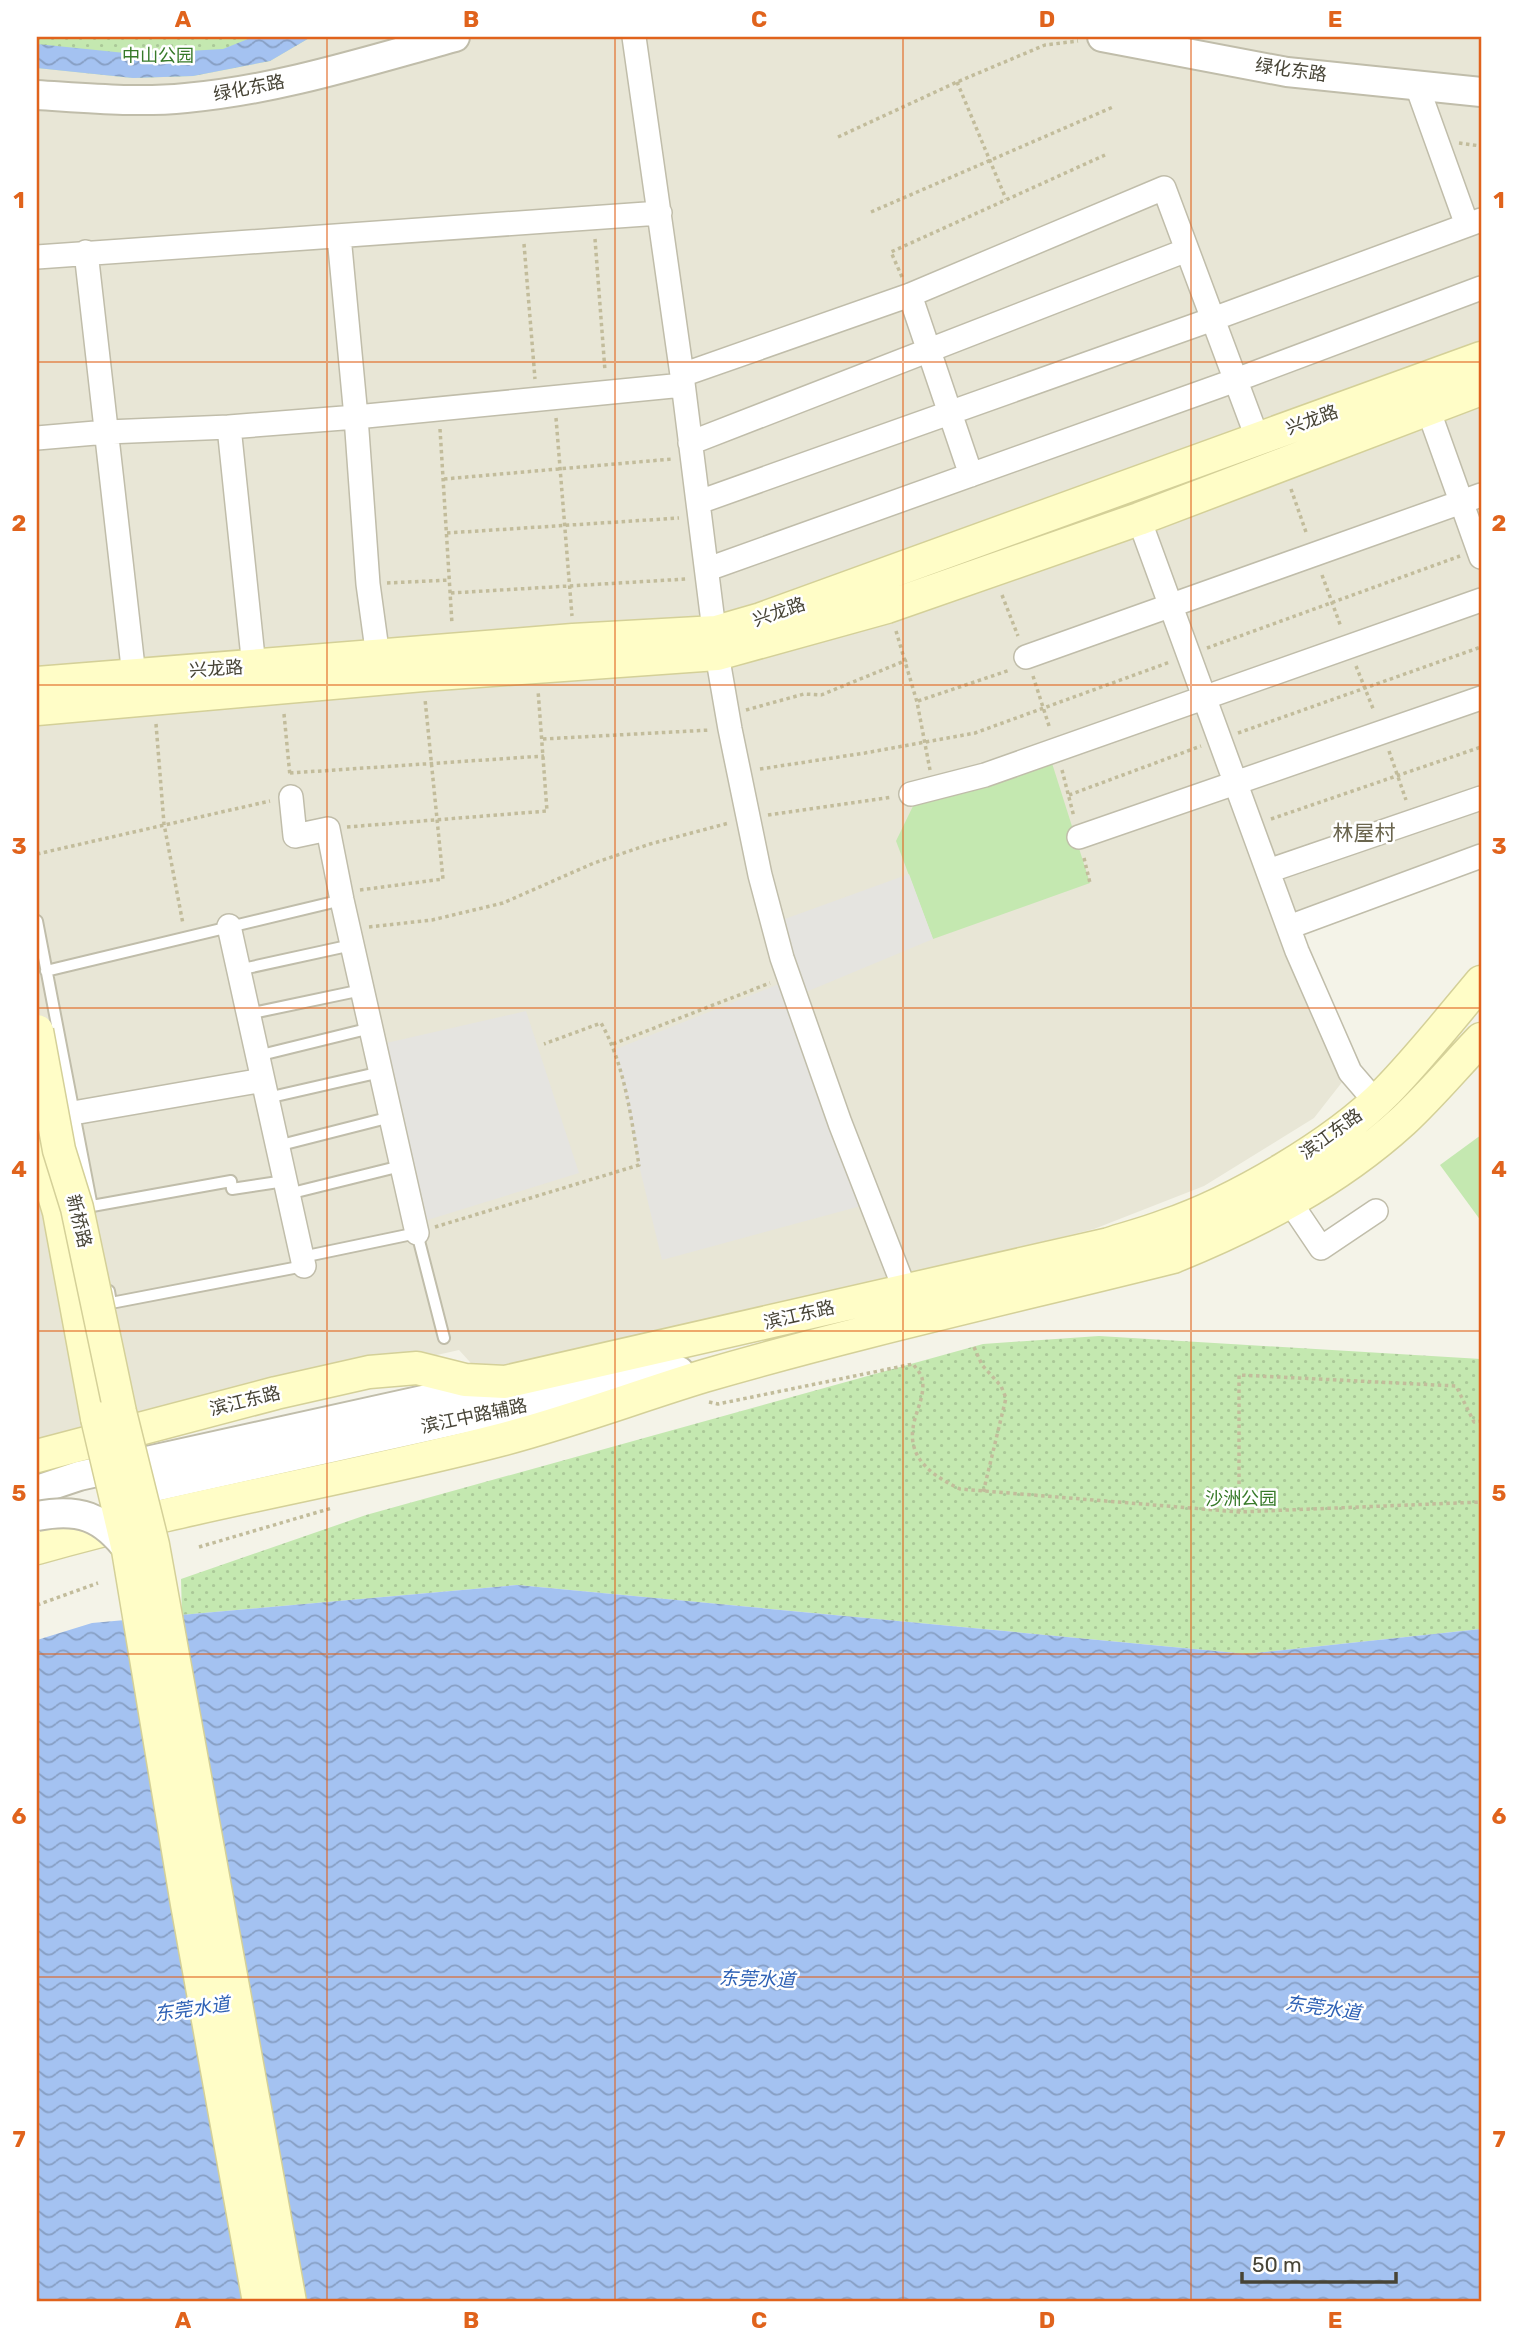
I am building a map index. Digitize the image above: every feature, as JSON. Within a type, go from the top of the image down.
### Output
[{"type":"main road","name":"兴龙路","points":[[37,709],[254,667],[573,640],[717,643],[761,619],[1481,358]]},
{"type":"main road","name":"兴龙路","points":[[37,683],[281,688],[536,667],[717,643],[887,607],[1139,519],[1481,389]]},
{"type":"main road","name":"滨江东路","points":[[37,1456],[276,1393],[369,1372],[416,1368],[465,1380],[505,1382],[1109,1244],[1165,1226],[1216,1205],[1281,1169],[1332,1136],[1386,1092],[1481,982]]},
{"type":"main road","name":"新桥路","points":[[37,1031],[59,1150],[77,1208],[109,1415]]},
{"type":"main road","name":"滨江东路","points":[[37,1548],[497,1441],[703,1377],[834,1341],[1173,1257],[1224,1236],[1290,1202],[1350,1163],[1403,1121],[1481,1040]]},
{"type":"main road","name":"新桥路","points":[[37,1139],[59,1212],[109,1415]]},
{"type":"main road","points":[[109,1415],[124,1480],[128,1550],[187,1904],[259,2302]]},
{"type":"main road","points":[[124,1480],[153,1545],[290,2302]]},
{"type":"street","name":"绿化东路","points":[[37,77],[105,85],[180,85],[234,78],[339,55],[404,37]]},
{"type":"street","name":"绿化东路","points":[[37,95],[182,99],[230,93],[328,72],[455,37]]},
{"type":"street","points":[[634,37],[717,643],[729,722],[760,875],[789,976],[840,1122],[905,1290]]},
{"type":"street","name":"绿化东路","points":[[1104,37],[1287,72],[1481,92]]},
{"type":"street","name":"绿化东路","points":[[1198,37],[1387,66],[1481,74]]},
{"type":"street","points":[[700,509],[950,413],[1474,223],[1417,86]]},
{"type":"street","points":[[37,438],[356,417],[607,394],[683,380],[911,295],[1164,188],[1258,440]]},
{"type":"street","points":[[37,257],[593,220],[660,213]]},
{"type":"street","points":[[338,236],[356,417],[368,584],[378,657]]},
{"type":"street","points":[[691,450],[929,351],[1187,250]]},
{"type":"street","points":[[86,252],[107,432],[144,687]]},
{"type":"street","points":[[708,573],[1481,288]]},
{"type":"street","points":[[911,295],[971,475]]},
{"type":"street","points":[[1428,409],[1471,499],[1480,553]]},
{"type":"street","points":[[229,427],[254,667]]},
{"type":"street","points":[[1027,660],[1471,499]]},
{"type":"street","points":[[1139,519],[1289,927],[1349,1072],[1375,1101]]},
{"type":"street","points":[[911,794],[985,775],[1481,600]]},
{"type":"street","points":[[1079,837],[1481,698]]},
{"type":"street","points":[[292,797],[295,836],[328,829],[416,1233]]},
{"type":"street","points":[[1268,871],[1481,798]]},
{"type":"street","points":[[1289,927],[1481,856]]},
{"type":"street","points":[[229,926],[303,1261]]},
{"type":"street","points":[[73,1113],[265,1089]]},
{"type":"street","points":[[1290,1202],[1321,1248],[1376,1211]]},
{"type":"street","name":"滨江中路辅路","points":[[37,1490],[79,1476],[124,1480],[834,1341]]},
{"type":"street","name":"滨江中路辅路","points":[[124,1480],[415,1402],[505,1382]]},
{"type":"street","points":[[37,1516],[58,1512],[79,1513],[102,1523],[114,1532],[128,1550]]},
{"type":"lane","points":[[46,971],[341,896]]},
{"type":"lane","points":[[37,921],[94,1218]]},
{"type":"lane","points":[[238,970],[350,937]]},
{"type":"lane","points":[[248,1014],[362,990]]},
{"type":"lane","points":[[257,1056],[371,1028]]},
{"type":"lane","points":[[265,1089],[380,1072]]},
{"type":"lane","points":[[277,1146],[391,1117]]},
{"type":"lane","points":[[92,1206],[230,1181],[232,1189],[287,1187],[401,1166]]},
{"type":"lane","points":[[106,1279],[111,1303],[416,1233],[444,1338]]},
{"type":"path","points":[[838,137],[1045,45],[1104,37]]},
{"type":"path","points":[[957,82],[1006,199]]},
{"type":"path","points":[[871,212],[1113,107]]},
{"type":"path","points":[[891,252],[1105,155]]},
{"type":"path","points":[[593,220],[607,394]]},
{"type":"path","points":[[522,225],[545,400],[561,469],[573,640]]},
{"type":"path","points":[[439,409],[454,651]]},
{"type":"path","points":[[444,479],[561,469],[691,450]]},
{"type":"path","points":[[447,533],[566,525],[700,509]]},
{"type":"path","points":[[739,772],[975,733],[1480,553]]},
{"type":"path","points":[[992,570],[1027,660],[1056,749],[1090,883]]},
{"type":"path","points":[[451,593],[708,573]]},
{"type":"path","points":[[368,584],[450,580]]},
{"type":"path","points":[[887,607],[907,660],[918,702],[934,789]]},
{"type":"path","points":[[1069,795],[1481,646]]},
{"type":"path","points":[[543,739],[729,722],[804,694],[821,695],[907,660]]},
{"type":"path","points":[[918,702],[970,685],[1027,660]]},
{"type":"path","points":[[328,829],[547,811],[536,667]]},
{"type":"path","points":[[341,896],[443,879],[423,675]]},
{"type":"path","points":[[144,687],[164,824],[185,936]]},
{"type":"path","points":[[37,854],[292,797],[281,688]]},
{"type":"path","points":[[1251,825],[1481,747]]},
{"type":"path","points":[[290,773],[544,757]]},
{"type":"path","points":[[350,937],[503,903],[605,859],[748,818],[911,794]]},
{"type":"path","points":[[613,1044],[789,976]]},
{"type":"path","points":[[416,1233],[639,1165],[632,1121],[613,1044],[601,1023],[544,1044]]},
{"type":"path","points":[[974,1347],[982,1365],[1002,1387],[1006,1398],[984,1493]]},
{"type":"path","points":[[913,1364],[922,1378],[919,1409],[912,1429],[915,1452],[926,1469],[960,1489],[1239,1512],[1481,1502]]},
{"type":"path","points":[[1239,1512],[1239,1375],[1456,1386],[1474,1422],[1481,1421]]},
{"type":"path","points":[[37,1605],[98,1583]]},
{"type":"shaded area","points":[[37,37],[1481,37],[1481,856],[1289,927],[1350,1072],[1314,1118],[1204,1186],[1094,1229],[934,1269],[480,1373],[459,1350],[157,1418],[37,1458]]},
{"type":"shaded area","points":[[909,874],[933,939],[806,992],[782,920]]},
{"type":"shaded area","points":[[784,982],[872,1203],[662,1260],[639,1165],[616,1049]]},
{"type":"shaded area","points":[[526,1011],[579,1173],[421,1222],[382,1044]]},
{"type":"green space","name":"中山公园","points":[[37,37],[311,37],[270,61],[193,76],[133,78],[37,68]]},
{"type":"green space","points":[[1051,760],[1090,883],[933,939],[896,841],[914,804]]},
{"type":"green space","points":[[1481,1135],[1481,1221],[1440,1165]]},
{"type":"green space","name":"沙洲公园","points":[[1099,1336],[1481,1359],[1481,1629],[1247,1654],[517,1585],[182,1615],[181,1579],[366,1515],[983,1344]]},
{"type":"water","name":"中山公园","points":[[253,37],[311,37],[270,61],[193,76],[133,78],[37,68],[37,44],[135,54],[223,49]]},
{"type":"water","name":"东莞水道","points":[[517,1585],[1247,1654],[1481,1629],[1481,2302],[37,2302],[37,1640],[92,1623]]},
{"type":"district","name":"林屋村","points":[[1364,832]]}]
